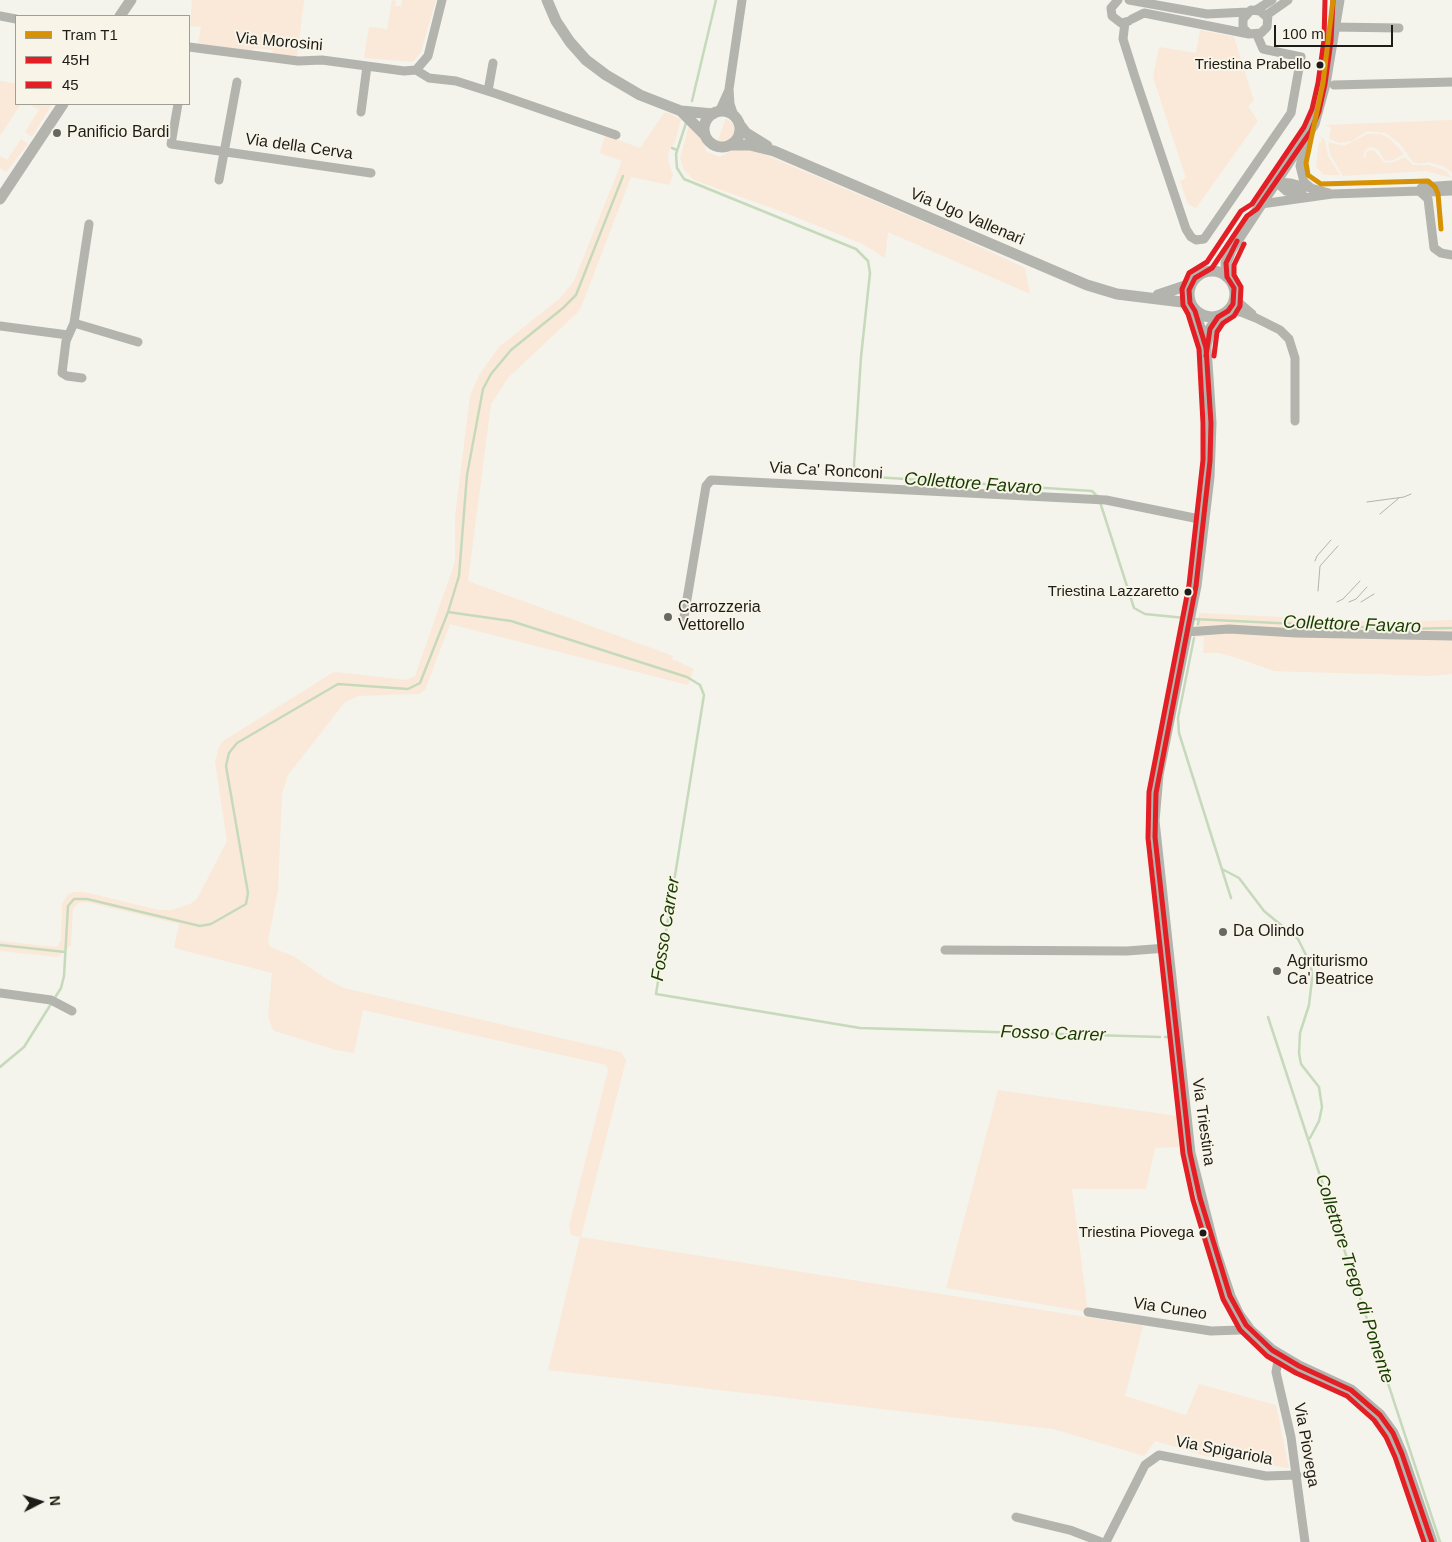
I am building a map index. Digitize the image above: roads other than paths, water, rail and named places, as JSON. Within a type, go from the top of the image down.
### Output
[{"type":"street","points":[[121,15],[131,0]]},
{"type":"street","points":[[418,69],[428,56],[442,0]]},
{"type":"street","name":"Via Ugo Vallenari","points":[[547,0],[566,36],[596,68],[640,95],[681,111],[716,113],[724,111],[737,121],[746,133],[774,151]]},
{"type":"street","points":[[731,145],[739,136],[737,121],[730,104],[729,89],[742,0]]},
{"type":"street","points":[[1116,0],[1111,8],[1112,16],[1117,21],[1128,20],[1144,13],[1253,34],[1267,27],[1267,17],[1273,9],[1288,0]]},
{"type":"street","points":[[1128,0],[1208,14],[1252,11],[1267,17]]},
{"type":"street","points":[[1128,0],[1135,10],[1128,20],[1123,39],[1186,229],[1191,237],[1196,240],[1204,239],[1291,112],[1301,57],[1263,49],[1253,34],[1242,24],[1244,15],[1272,0]]},
{"type":"street","points":[[1313,192],[1304,182],[1300,166],[1302,153],[1321,106],[1329,63],[1336,2]]},
{"type":"street","points":[[0,16],[15,19]]},
{"type":"street","points":[[1333,27],[1399,28]]},
{"type":"street","name":"Via Morosini","points":[[190,47],[298,61],[322,60],[404,71],[418,69],[430,78],[456,82],[488,91],[616,135]]},
{"type":"street","points":[[488,91],[493,63]]},
{"type":"street","points":[[361,112],[367,66]]},
{"type":"street","name":"Via della Cerva","points":[[219,180],[237,82]]},
{"type":"street","points":[[1334,85],[1452,82]]},
{"type":"street","points":[[705,135],[706,122],[716,113],[729,89]]},
{"type":"street","points":[[0,199],[62,105]]},
{"type":"street","name":"Via della Cerva","points":[[178,105],[171,144],[371,173]]},
{"type":"street","name":"Via Ugo Vallenari","points":[[681,111],[701,128],[712,145],[725,147],[731,145],[750,145],[774,151],[1087,285],[1117,294],[1152,297],[1193,307]]},
{"type":"street","points":[[1227,277],[1228,258],[1259,206],[1311,131]]},
{"type":"street","points":[[1276,182],[1286,191],[1332,194],[1452,191]]},
{"type":"street","points":[[1421,192],[1422,187],[1452,185]]},
{"type":"street","points":[[1206,272],[1212,268],[1247,216],[1259,206],[1313,192]]},
{"type":"street","points":[[1421,192],[1429,201],[1434,248],[1441,253],[1452,255]]},
{"type":"street","points":[[82,378],[67,376],[62,373],[68,335],[74,324],[89,224]]},
{"type":"street","points":[[1256,318],[1238,302],[1234,288],[1227,277],[1214,271],[1206,272],[1200,274],[1191,284],[1193,307],[1206,317],[1241,312],[1280,330],[1292,345],[1295,358],[1295,421]]},
{"type":"street","name":"Via Ugo Vallenari","points":[[1152,297],[1191,284]]},
{"type":"street","points":[[1223,314],[1235,295]]},
{"type":"street","name":"Via Triestina","points":[[1193,307],[1206,348],[1211,429],[1204,520],[1191,609],[1158,776],[1155,807],[1156,837],[1185,1120],[1194,1176],[1226,1283],[1235,1306],[1246,1325],[1279,1355],[1351,1390],[1380,1416],[1393,1433],[1402,1454],[1432,1542]]},
{"type":"street","name":"Via Triestina","points":[[1206,348],[1210,329],[1223,314]]},
{"type":"street","points":[[74,324],[138,342]]},
{"type":"street","points":[[0,326],[68,335]]},
{"type":"street","name":"Via Ca' Ronconi","points":[[683,623],[706,486],[710,480],[1096,499],[1204,520]]},
{"type":"street","points":[[1187,630],[1230,629],[1296,633],[1452,636]]},
{"type":"street","points":[[945,950],[1127,951],[1167,948]]},
{"type":"street","points":[[0,993],[54,1001],[72,1010]]},
{"type":"street","name":"Via Cuneo","points":[[1088,1312],[1211,1331],[1240,1330],[1246,1325]]},
{"type":"street","name":"Via Piovega","points":[[1279,1355],[1276,1372],[1291,1437],[1305,1542]]},
{"type":"street","name":"Via Spigariola","points":[[1106,1542],[1145,1465],[1159,1455],[1266,1476],[1297,1475]]},
{"type":"street","points":[[1016,1517],[1070,1530],[1101,1542]]},
{"type":"waterway","points":[[692,101],[716,0]]},
{"type":"waterway","name":"Collettore Favaro","points":[[686,123],[676,154],[677,168],[684,179],[856,249],[868,261],[870,273],[861,357],[854,465],[856,474],[859,476],[1092,491],[1098,497]]},
{"type":"waterway","name":"Collettore Favaro","points":[[672,148],[677,150]]},
{"type":"waterway","points":[[0,1067],[24,1047],[61,988],[64,976],[68,906],[74,899],[87,899],[200,926],[211,924],[246,904],[248,893],[226,766],[229,753],[237,743],[338,684],[408,689],[420,683],[448,612],[459,576],[467,475],[483,389],[491,374],[511,350],[563,308],[576,295],[623,176]]},
{"type":"waterway","name":"Collettore Favaro","points":[[1100,502],[1134,608],[1145,614],[1185,618]]},
{"type":"waterway","name":"Fosso Carrer","points":[[448,612],[511,621],[687,677],[700,685],[704,695],[656,994],[860,1028],[1160,1037]]},
{"type":"waterway","name":"Collettore Favaro","points":[[1193,619],[1403,629],[1452,628]]},
{"type":"waterway","name":"Collettore Favaro","points":[[1198,624],[1199,619]]},
{"type":"waterway","name":"Collettore Trego di Ponente","points":[[1194,638],[1178,718],[1179,733],[1231,898]]},
{"type":"waterway","points":[[1222,869],[1239,878],[1264,911],[1298,939],[1311,965],[1312,979],[1309,1005],[1300,1033],[1299,1053],[1301,1064],[1319,1087],[1322,1107],[1319,1121],[1310,1138]]},
{"type":"waterway","points":[[0,945],[65,952]]},
{"type":"waterway","name":"Collettore Trego di Ponente","points":[[1268,1017],[1440,1542]]},
{"type":"tram line","name":"T1","points":[[1333,0],[1323,83],[1306,163],[1308,175],[1321,184],[1428,181],[1435,187],[1438,194],[1441,229]]},
{"type":"tram line","points":[[1367,502],[1404,497],[1411,494]]},
{"type":"tram line","points":[[1380,514],[1399,498]]},
{"type":"tram line","points":[[1315,561],[1331,540]]},
{"type":"tram line","points":[[1318,591],[1320,566],[1338,546]]},
{"type":"tram line","points":[[1337,602],[1343,599],[1360,581]]},
{"type":"tram line","points":[[1349,602],[1356,599],[1367,587]]},
{"type":"tram line","points":[[1361,602],[1374,594]]},
{"type":"place","name":"Triestina Prabello","points":[[1320,65]]},
{"type":"place","name":"Panificio Bardi","points":[[57,133]]},
{"type":"place","name":"Triestina Lazzaretto","points":[[1188,592]]},
{"type":"place","name":"Carrozzeria Vettorello","points":[[668,617]]},
{"type":"place","name":"Da Olindo","points":[[1223,932]]},
{"type":"place","name":"Agriturismo Ca' Beatrice","points":[[1277,971]]},
{"type":"place","name":"Triestina Piovega","points":[[1203,1233]]}]
